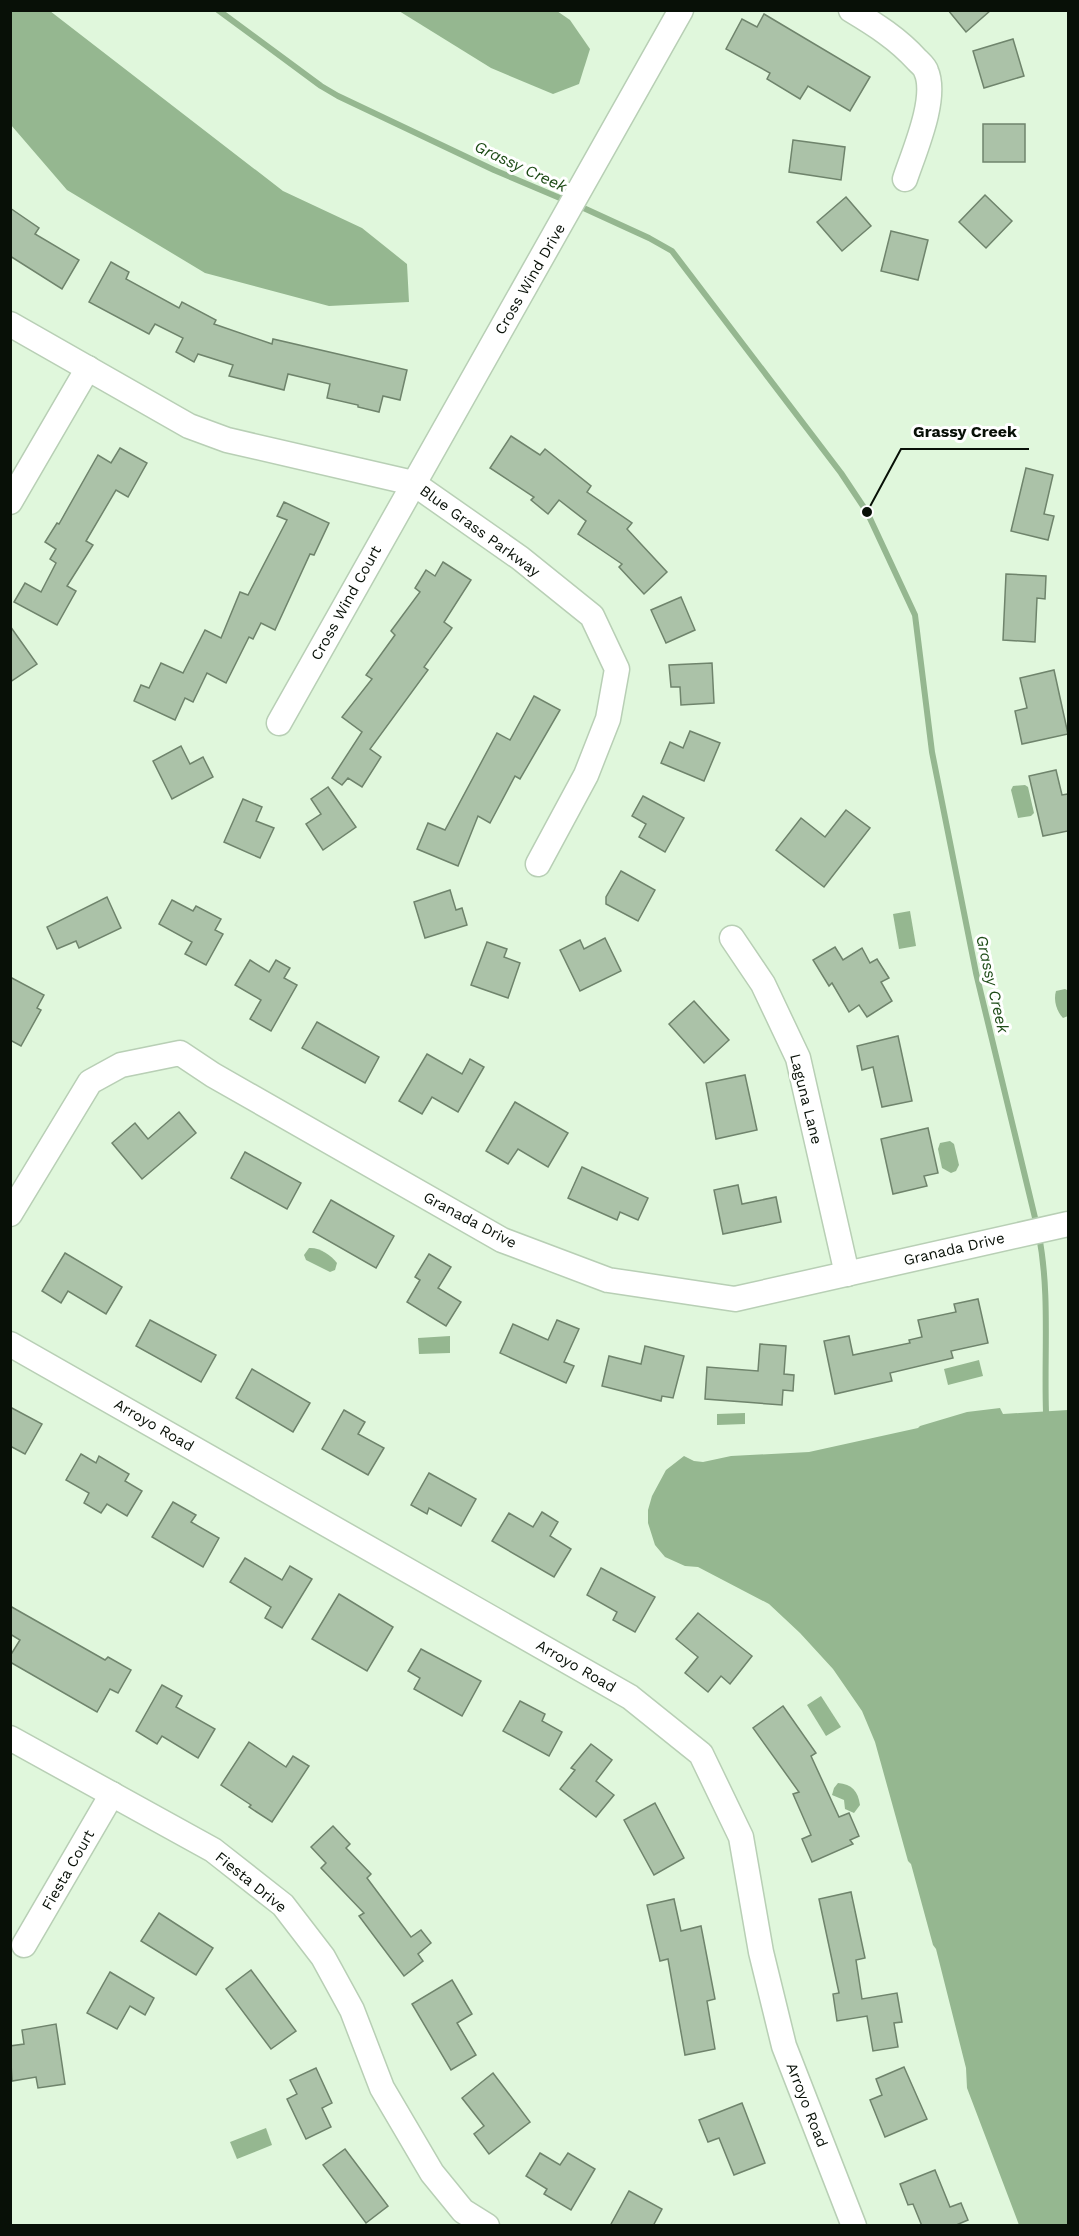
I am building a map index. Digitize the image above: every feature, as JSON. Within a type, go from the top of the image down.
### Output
[{"type":"street","name":"Cross Wind Drive","points":[[413,483],[556,235],[681,10]]},
{"type":"street","points":[[850,10],[903,45],[926,70],[928,84],[925,121],[905,179]]},
{"type":"street","name":"Blue Grass Parkway","points":[[10,324],[189,426],[227,440],[413,483],[520,558],[592,616],[617,669],[608,719],[586,775],[538,864]]},
{"type":"street","points":[[10,502],[88,368]]},
{"type":"street","name":"Cross Wind Court","points":[[279,723],[413,483]]},
{"type":"street","name":"Laguna Lane","points":[[732,938],[763,984],[798,1058],[847,1274]]},
{"type":"street","name":"Granada Drive","points":[[10,1214],[90,1082],[121,1065],[180,1053],[213,1075],[502,1240],[608,1280],[735,1299],[1065,1224]]},
{"type":"street","name":"Arroyo Road","points":[[10,1344],[630,1697],[701,1754],[741,1837],[761,1952],[784,2046],[854,2226]]},
{"type":"street","name":"Fiesta Drive","points":[[10,1738],[213,1850],[284,1905],[323,1957],[352,2010],[382,2088],[432,2174],[463,2211],[487,2226]]},
{"type":"street","name":"Fiesta Court","points":[[24,1945],[112,1794]]},
{"type":"shaded area","points":[[10,11],[50,11],[283,191],[362,228],[407,264],[409,302],[329,306],[205,273],[67,190],[11,125]]},
{"type":"shaded area","points":[[399,11],[557,11],[570,20],[590,49],[579,84],[553,94],[491,68]]},
{"type":"shaded area","points":[[1013,786],[1028,787],[1034,813],[1031,816],[1018,818],[1011,790]]},
{"type":"shaded area","points":[[910,911],[916,946],[899,949],[893,914]]},
{"type":"shaded area","points":[[1067,990],[1068,1016],[1063,1018],[1056,1006],[1055,994],[1056,991]]},
{"type":"shaded area","points":[[950,1141],[954,1144],[959,1165],[956,1171],[951,1173],[942,1168],[938,1149],[940,1143]]},
{"type":"shaded area","points":[[309,1248],[321,1250],[332,1257],[337,1263],[335,1270],[330,1272],[306,1260],[304,1255]]},
{"type":"shaded area","points":[[450,1336],[450,1353],[419,1354],[418,1338]]},
{"type":"shaded area","points":[[979,1360],[983,1376],[948,1385],[944,1369]]},
{"type":"shaded area","points":[[1000,1408],[1003,1414],[1068,1410],[1068,2225],[1019,2225],[967,2088],[966,2068],[936,1949],[911,1864],[908,1861],[875,1742],[862,1711],[833,1669],[769,1604],[698,1567],[685,1566],[665,1557],[655,1545],[648,1523],[648,1510],[652,1496],[666,1470],[684,1456],[703,1462],[731,1456],[809,1452],[918,1428],[967,1412]]},
{"type":"shaded area","points":[[745,1413],[745,1424],[717,1425],[717,1414]]},
{"type":"shaded area","points":[[821,1696],[841,1727],[826,1736],[807,1705]]},
{"type":"shaded area","points":[[838,1783],[851,1787],[856,1792],[860,1805],[854,1813],[845,1809],[844,1800],[832,1795]]},
{"type":"shaded area","points":[[266,2128],[272,2145],[237,2159],[230,2142]]},
{"type":"building","points":[[948,10],[991,10],[966,32]]},
{"type":"building","points":[[764,14],[870,77],[850,111],[808,86],[800,99],[767,79],[770,73],[726,49],[742,19],[757,27]]},
{"type":"building","points":[[1013,39],[1024,76],[984,88],[973,51]]},
{"type":"building","points":[[983,124],[1025,124],[1025,162],[983,162]]},
{"type":"building","points":[[793,140],[845,147],[841,180],[789,172]]},
{"type":"building","points":[[985,195],[1012,221],[986,248],[959,222]]},
{"type":"building","points":[[846,197],[871,226],[842,251],[817,222]]},
{"type":"building","points":[[10,208],[39,228],[35,234],[79,260],[62,289],[10,256]]},
{"type":"building","points":[[891,231],[928,240],[918,280],[881,271]]},
{"type":"building","points":[[111,262],[129,272],[126,279],[179,308],[182,302],[216,320],[214,324],[272,344],[273,339],[407,370],[400,400],[383,396],[379,412],[327,398],[330,384],[288,374],[284,390],[229,376],[233,365],[198,354],[194,362],[176,352],[183,338],[155,324],[149,334],[89,302]]},
{"type":"building","points":[[511,436],[540,455],[545,449],[591,486],[587,492],[632,523],[627,529],[667,572],[644,594],[619,567],[622,564],[578,534],[586,521],[559,500],[548,514],[531,500],[534,497],[490,468]]},
{"type":"building","points":[[120,448],[147,463],[128,497],[116,490],[86,541],[93,545],[67,586],[76,591],[57,625],[14,602],[25,583],[41,592],[56,563],[50,559],[56,549],[45,542],[57,523],[59,524],[98,455],[111,463]]},
{"type":"building","points":[[1026,468],[1053,475],[1044,514],[1054,516],[1048,540],[1011,531]]},
{"type":"building","points":[[284,502],[329,523],[314,555],[310,554],[275,630],[261,623],[253,639],[249,637],[226,683],[207,673],[193,702],[185,698],[175,720],[134,701],[141,685],[149,688],[161,663],[183,673],[205,630],[221,638],[240,592],[248,595],[287,520],[277,516]]},
{"type":"building","points":[[443,562],[471,580],[444,622],[452,628],[424,667],[428,670],[370,749],[381,757],[362,787],[348,778],[342,785],[332,778],[362,732],[342,717],[372,679],[366,675],[395,635],[391,631],[420,592],[415,588],[426,570],[435,576]]},
{"type":"building","points":[[1006,574],[1046,576],[1045,599],[1037,598],[1035,642],[1003,640]]},
{"type":"building","points":[[681,597],[695,630],[666,643],[651,610]]},
{"type":"building","points":[[10,626],[37,664],[10,682]]},
{"type":"building","points":[[712,663],[714,703],[681,705],[680,687],[671,687],[669,665]]},
{"type":"building","points":[[1054,670],[1068,734],[1022,744],[1015,711],[1027,708],[1020,678]]},
{"type":"building","points":[[534,696],[560,710],[520,779],[515,776],[490,823],[478,816],[458,866],[417,849],[428,823],[445,830],[497,733],[510,740]]},
{"type":"building","points":[[690,731],[720,743],[704,781],[661,763],[670,742],[683,748]]},
{"type":"building","points":[[181,746],[190,764],[203,757],[213,777],[172,799],[153,761]]},
{"type":"building","points":[[1056,770],[1062,795],[1068,794],[1068,831],[1043,836],[1029,776]]},
{"type":"building","points":[[328,787],[356,827],[323,850],[306,824],[321,814],[311,799]]},
{"type":"building","points":[[643,796],[684,818],[665,852],[639,837],[646,824],[632,816]]},
{"type":"building","points":[[243,799],[262,807],[256,821],[274,828],[260,858],[224,842]]},
{"type":"building","points":[[846,810],[870,828],[824,887],[776,850],[801,818],[825,837]]},
{"type":"building","points":[[621,871],[655,890],[638,921],[606,904],[606,897]]},
{"type":"building","points":[[450,890],[456,910],[462,908],[467,925],[425,938],[414,902]]},
{"type":"building","points":[[107,897],[121,928],[79,948],[76,941],[57,949],[47,927]]},
{"type":"building","points":[[172,900],[193,911],[196,906],[221,919],[215,930],[223,934],[206,965],[185,954],[192,942],[159,924]]},
{"type":"building","points":[[605,938],[621,971],[580,991],[560,950],[580,940],[584,949]]},
{"type":"building","points":[[487,942],[507,949],[504,957],[520,963],[508,998],[471,985]]},
{"type":"building","points":[[835,947],[843,960],[862,948],[870,963],[877,959],[889,978],[881,982],[892,1001],[867,1017],[859,1005],[849,1012],[832,983],[829,986],[813,960]]},
{"type":"building","points":[[250,960],[269,972],[276,960],[290,968],[284,978],[297,985],[271,1031],[250,1019],[261,1000],[235,985]]},
{"type":"building","points":[[10,977],[44,995],[37,1008],[41,1010],[21,1046],[10,1040]]},
{"type":"building","points":[[694,1001],[729,1040],[704,1063],[669,1024]]},
{"type":"building","points":[[317,1022],[379,1057],[365,1083],[302,1048]]},
{"type":"building","points":[[898,1036],[912,1101],[882,1107],[873,1067],[862,1070],[857,1046]]},
{"type":"building","points":[[427,1054],[462,1074],[470,1059],[484,1067],[458,1112],[432,1097],[422,1114],[399,1101]]},
{"type":"building","points":[[745,1075],[757,1130],[716,1139],[706,1083]]},
{"type":"building","points":[[515,1102],[568,1133],[548,1167],[518,1149],[508,1164],[486,1151]]},
{"type":"building","points":[[179,1112],[196,1133],[142,1179],[112,1143],[135,1123],[148,1139]]},
{"type":"building","points":[[928,1128],[938,1173],[924,1176],[927,1186],[893,1194],[881,1139]]},
{"type":"building","points":[[245,1152],[301,1183],[287,1209],[231,1178]]},
{"type":"building","points":[[582,1167],[648,1198],[638,1220],[620,1212],[617,1220],[568,1198]]},
{"type":"building","points":[[738,1185],[742,1204],[776,1197],[781,1222],[723,1234],[714,1190]]},
{"type":"building","points":[[331,1200],[394,1236],[376,1268],[313,1232]]},
{"type":"building","points":[[65,1253],[122,1287],[106,1314],[68,1291],[61,1303],[42,1291]]},
{"type":"building","points":[[429,1254],[451,1267],[438,1288],[461,1302],[446,1326],[407,1302],[420,1280],[415,1277]]},
{"type":"building","points":[[978,1299],[988,1343],[951,1351],[953,1358],[890,1373],[892,1381],[835,1394],[824,1341],[849,1336],[853,1355],[910,1343],[909,1340],[922,1337],[918,1320],[956,1312],[954,1304]]},
{"type":"building","points":[[150,1320],[216,1355],[201,1382],[136,1346]]},
{"type":"building","points":[[557,1320],[579,1329],[564,1362],[574,1366],[566,1383],[500,1353],[513,1324],[548,1340]]},
{"type":"building","points":[[760,1344],[786,1346],[784,1374],[794,1375],[793,1391],[783,1390],[782,1405],[705,1399],[707,1367],[758,1371]]},
{"type":"building","points":[[645,1346],[684,1356],[673,1398],[662,1396],[661,1401],[602,1386],[609,1356],[641,1364]]},
{"type":"building","points":[[252,1369],[310,1403],[293,1432],[236,1398]]},
{"type":"building","points":[[10,1407],[42,1424],[25,1454],[10,1446]]},
{"type":"building","points":[[344,1410],[365,1422],[358,1434],[384,1448],[368,1475],[322,1449]]},
{"type":"building","points":[[81,1454],[96,1463],[99,1456],[129,1474],[125,1481],[142,1491],[127,1516],[107,1504],[101,1513],[84,1503],[89,1493],[66,1480]]},
{"type":"building","points":[[429,1473],[476,1499],[461,1526],[429,1508],[427,1514],[411,1505]]},
{"type":"building","points":[[173,1502],[196,1515],[191,1522],[219,1538],[203,1567],[152,1537]]},
{"type":"building","points":[[542,1512],[558,1522],[550,1536],[571,1549],[554,1577],[492,1541],[509,1513],[533,1527]]},
{"type":"building","points":[[245,1558],[282,1580],[290,1566],[312,1579],[282,1628],[265,1618],[271,1607],[230,1582]]},
{"type":"building","points":[[601,1568],[655,1597],[635,1632],[613,1620],[617,1612],[587,1595]]},
{"type":"building","points":[[339,1594],[393,1627],[367,1671],[312,1639]]},
{"type":"building","points":[[10,1606],[105,1660],[108,1657],[131,1670],[118,1693],[110,1689],[97,1712],[10,1662],[10,1656],[20,1640],[10,1634]]},
{"type":"building","points":[[698,1613],[752,1656],[730,1684],[721,1676],[708,1692],[685,1673],[698,1657],[676,1639]]},
{"type":"building","points":[[421,1649],[481,1681],[462,1716],[414,1689],[420,1678],[408,1671]]},
{"type":"building","points":[[162,1685],[182,1696],[176,1707],[215,1729],[198,1758],[162,1736],[157,1744],[136,1731]]},
{"type":"building","points":[[520,1701],[545,1714],[542,1721],[562,1732],[549,1756],[503,1731]]},
{"type":"building","points":[[783,1706],[816,1753],[811,1756],[839,1817],[849,1813],[859,1836],[850,1840],[853,1844],[812,1862],[802,1839],[811,1835],[793,1794],[799,1792],[753,1728]]},
{"type":"building","points":[[249,1742],[286,1767],[293,1756],[309,1766],[272,1822],[221,1785]]},
{"type":"building","points":[[591,1744],[612,1760],[596,1781],[614,1795],[596,1817],[560,1789],[575,1770],[571,1768]]},
{"type":"building","points":[[655,1803],[684,1858],[654,1875],[624,1820]]},
{"type":"building","points":[[333,1826],[350,1844],[346,1848],[371,1874],[367,1878],[411,1937],[421,1930],[431,1943],[418,1954],[423,1961],[404,1976],[359,1916],[364,1913],[321,1868],[326,1863],[311,1847]]},
{"type":"building","points":[[851,1892],[865,1958],[856,1960],[862,1999],[897,1993],[902,2022],[894,2023],[898,2047],[873,2051],[867,2016],[837,2021],[833,1994],[839,1993],[819,1899]]},
{"type":"building","points":[[674,1899],[681,1931],[701,1926],[715,1999],[707,2001],[715,2049],[685,2055],[668,1959],[660,1961],[647,1905]]},
{"type":"building","points":[[159,1913],[213,1948],[196,1975],[141,1941]]},
{"type":"building","points":[[251,1970],[296,2031],[271,2049],[226,1989]]},
{"type":"building","points":[[110,1972],[154,1998],[145,2015],[130,2006],[117,2029],[87,2013]]},
{"type":"building","points":[[452,1980],[472,2014],[457,2023],[476,2055],[451,2070],[412,2004]]},
{"type":"building","points":[[56,2024],[65,2084],[38,2088],[36,2077],[12,2081],[10,2046],[24,2044],[22,2030]]},
{"type":"building","points":[[904,2067],[927,2119],[885,2137],[870,2100],[882,2095],[876,2079]]},
{"type":"building","points":[[316,2068],[332,2103],[322,2108],[331,2127],[306,2139],[287,2099],[297,2094],[290,2080]]},
{"type":"building","points":[[493,2073],[530,2122],[489,2154],[474,2134],[484,2126],[462,2098]]},
{"type":"building","points":[[742,2103],[765,2163],[734,2175],[719,2138],[708,2142],[699,2120]]},
{"type":"building","points":[[345,2149],[388,2206],[366,2223],[323,2165]]},
{"type":"building","points":[[540,2153],[560,2165],[568,2153],[595,2169],[571,2210],[544,2194],[547,2189],[526,2176]]},
{"type":"building","points":[[935,2170],[950,2207],[961,2203],[968,2220],[954,2226],[922,2226],[913,2204],[908,2205],[900,2184]]},
{"type":"building","points":[[629,2191],[662,2209],[653,2226],[610,2226]]},
{"type":"waterway","name":"Grassy Creek","points":[[218,10],[338,96],[494,170],[567,201]]},
{"type":"waterway","name":"Grassy Creek","points":[[577,205],[672,251],[841,473],[867,512],[915,615],[932,752],[976,973],[1037,1226]]},
{"type":"waterway","name":"Grassy Creek","points":[[1039,1236],[1046,1301],[1046,1412]]},
{"type":"place","name":"Grassy Creek","points":[[867,512]]}]
